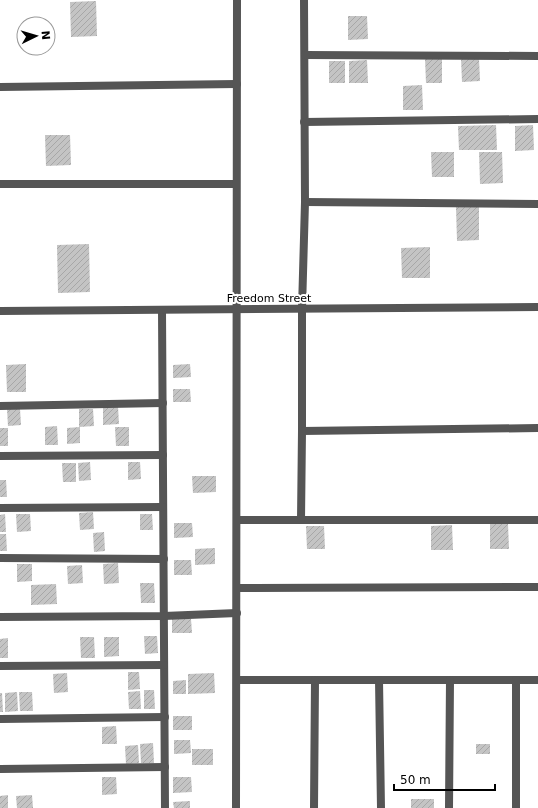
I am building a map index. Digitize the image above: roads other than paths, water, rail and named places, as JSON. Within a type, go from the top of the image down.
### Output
[{"type":"street","points":[[236,808],[237,0]]},
{"type":"street","points":[[301,520],[302,309],[305,202],[304,0]]},
{"type":"street","points":[[304,55],[538,56]]},
{"type":"street","points":[[0,87],[237,84]]},
{"type":"street","points":[[304,122],[538,119]]},
{"type":"street","points":[[0,184],[236,184]]},
{"type":"street","points":[[305,202],[538,204]]},
{"type":"street","name":"Freedom Street","points":[[0,311],[538,308]]},
{"type":"street","points":[[162,310],[165,808]]},
{"type":"street","points":[[0,406],[163,403]]},
{"type":"street","points":[[302,431],[538,428]]},
{"type":"street","points":[[0,456],[163,455]]},
{"type":"street","points":[[0,508],[163,508]]},
{"type":"street","points":[[237,520],[538,520]]},
{"type":"street","points":[[0,558],[164,559]]},
{"type":"street","points":[[237,588],[538,588]]},
{"type":"street","points":[[0,617],[164,616],[237,613]]},
{"type":"street","points":[[0,666],[164,665]]},
{"type":"street","points":[[237,680],[538,680]]},
{"type":"street","points":[[314,808],[315,680]]},
{"type":"street","points":[[379,680],[381,808]]},
{"type":"street","points":[[449,808],[450,680]]},
{"type":"street","points":[[516,680],[516,808]]},
{"type":"street","points":[[0,719],[165,717]]},
{"type":"street","points":[[0,769],[165,767]]}]
